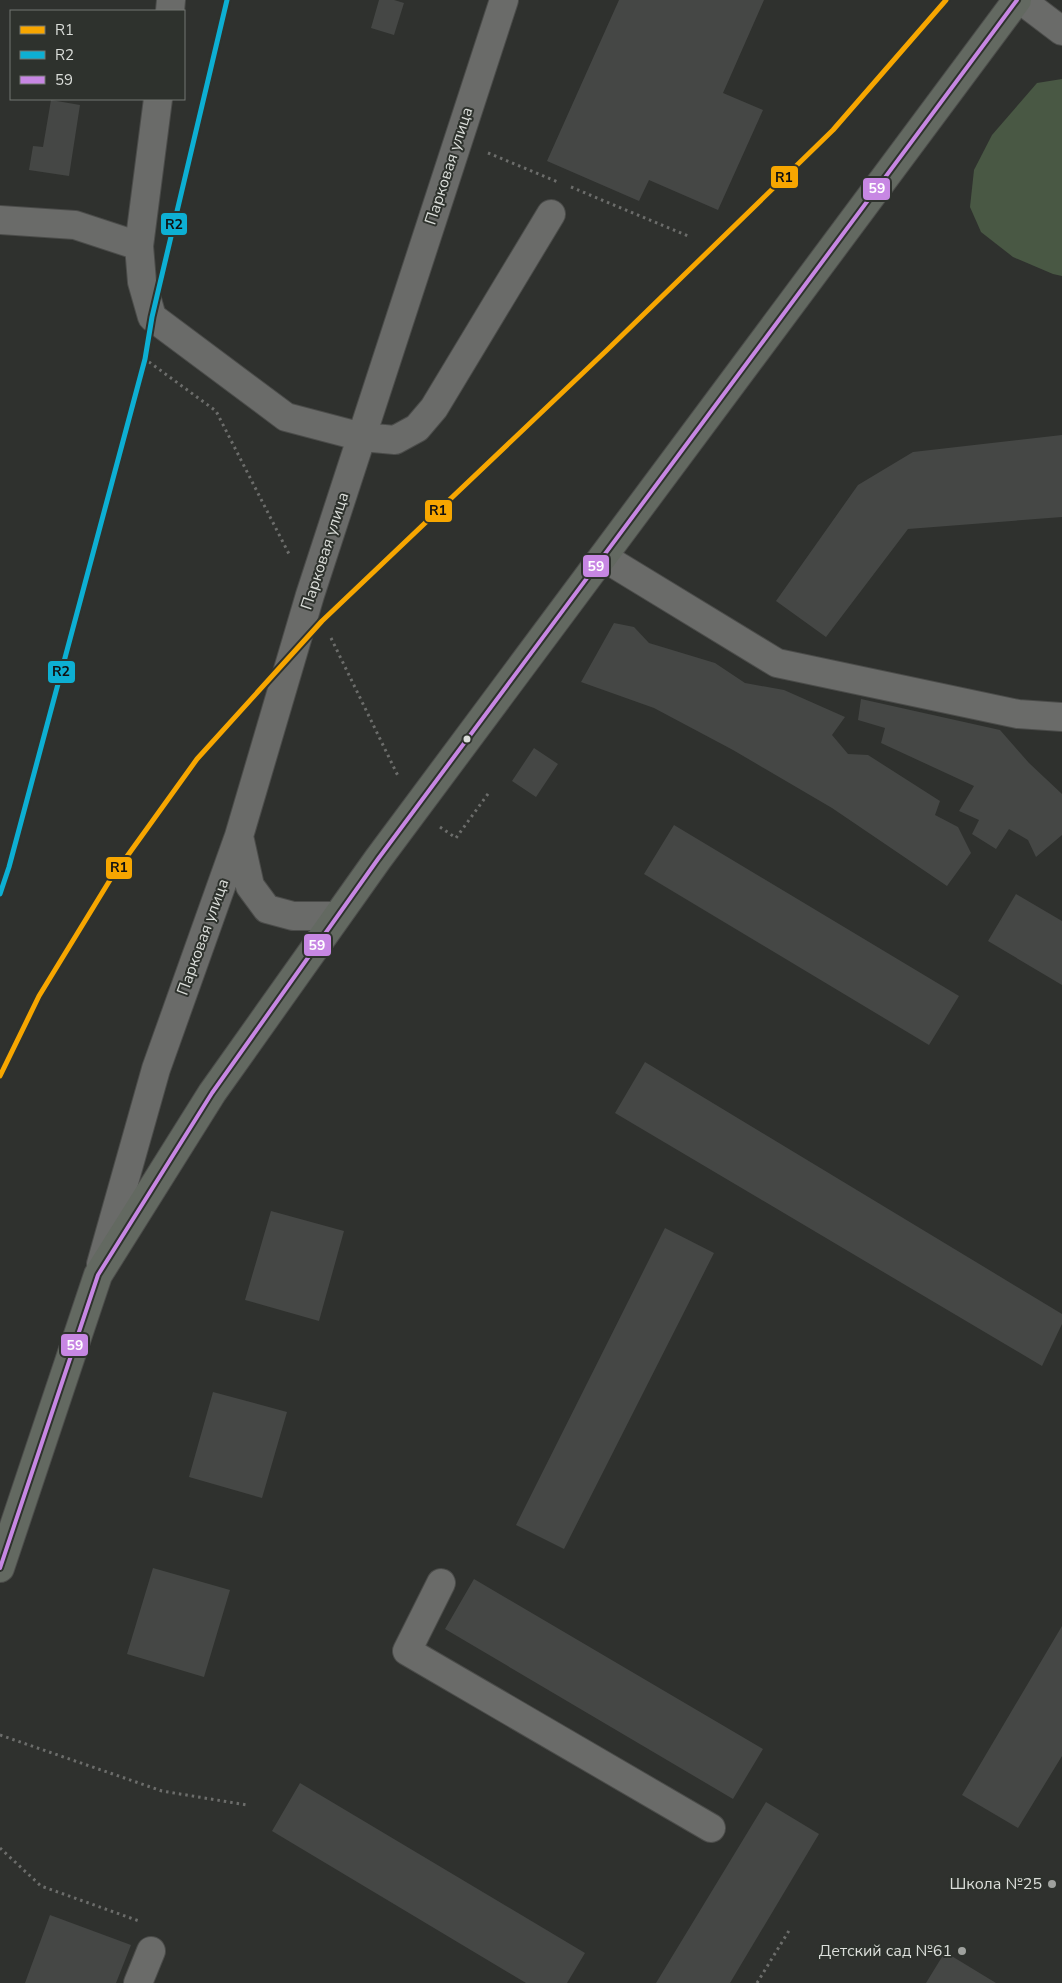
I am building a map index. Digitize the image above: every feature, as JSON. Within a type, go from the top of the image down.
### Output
[{"type":"main road","points":[[0,1568],[98,1275],[212,1093],[336,916],[1017,0]]},
{"type":"street","name":"Парковая улица","points":[[98,1275],[156,1070],[239,836],[304,614],[504,0]]},
{"type":"street","points":[[1021,0],[1062,31]]},
{"type":"street","points":[[158,100],[139,246],[142,282],[152,317],[286,417],[362,437],[396,440],[417,428],[434,408],[551,214]]},
{"type":"street","points":[[0,220],[75,225],[139,246]]},
{"type":"street","points":[[603,557],[776,663],[1018,714],[1062,717]]},
{"type":"street","points":[[239,836],[250,886],[267,909],[293,916],[336,916]]},
{"type":"street","points":[[441,1583],[407,1651],[711,1828]]},
{"type":"street","points":[[138,1983],[151,1951]]},
{"type":"path","points":[[484,151],[688,236]]},
{"type":"path","points":[[0,1735],[162,1791],[247,1805]]},
{"type":"path","points":[[0,1848],[41,1886],[141,1922],[151,1951]]},
{"type":"path","points":[[757,1983],[790,1929]]},
{"type":"green space","points":[[1062,79],[1062,276],[1013,257],[981,232],[970,207],[974,170],[992,135],[1037,83]]},
{"type":"building","points":[[379,0],[394,0],[404,3],[394,35],[371,28]]},
{"type":"building","points":[[619,0],[764,0],[723,93],[763,110],[718,210],[649,180],[639,201],[547,161]]},
{"type":"building","points":[[51,100],[80,105],[69,176],[29,170],[33,146],[43,147]]},
{"type":"building","points":[[1062,435],[1062,517],[908,529],[826,637],[776,601],[858,485],[913,452]]},
{"type":"building","points":[[614,623],[634,627],[649,643],[715,663],[745,683],[784,690],[845,717],[832,735],[848,754],[868,755],[940,801],[935,815],[958,827],[971,853],[947,886],[832,808],[733,750],[654,708],[581,682]]},
{"type":"building","points":[[861,699],[1000,730],[1029,763],[1062,794],[1062,835],[1036,857],[1028,840],[1009,829],[996,849],[972,834],[979,820],[959,811],[974,786],[881,743],[885,728],[858,720]]},
{"type":"building","points":[[534,748],[558,764],[536,797],[512,781]]},
{"type":"building","points":[[674,825],[959,996],[929,1045],[644,874]]},
{"type":"building","points":[[1016,894],[1062,921],[1062,985],[988,941]]},
{"type":"building","points":[[645,1062],[1062,1314],[1062,1324],[1042,1366],[615,1113]]},
{"type":"building","points":[[271,1211],[344,1231],[319,1321],[245,1300]]},
{"type":"building","points":[[665,1228],[714,1253],[564,1549],[516,1525]]},
{"type":"building","points":[[213,1392],[287,1412],[262,1498],[189,1477]]},
{"type":"building","points":[[153,1568],[230,1590],[204,1677],[127,1654]]},
{"type":"building","points":[[474,1579],[763,1749],[733,1799],[445,1629]]},
{"type":"building","points":[[1062,1626],[1062,1756],[1018,1828],[962,1795]]},
{"type":"building","points":[[300,1783],[585,1953],[567,1983],[526,1983],[272,1831]]},
{"type":"building","points":[[766,1802],[819,1834],[730,1983],[656,1983]]},
{"type":"building","points":[[50,1915],[131,1945],[116,1983],[25,1983]]},
{"type":"building","points":[[945,1952],[996,1983],[926,1983]]},
{"type":"transit line","name":"R2","points":[[0,894],[9,867],[145,359],[152,317],[227,0]]},
{"type":"transit line","name":"R1","points":[[0,1076],[39,996],[110,880],[197,759],[322,621],[607,350],[833,130],[946,0]]},
{"type":"transit line","name":"59","points":[[0,1568],[98,1275],[212,1093],[378,859],[1017,0]]},
{"type":"place","name":"Школа №25","points":[[1052,1884]]},
{"type":"place","name":"Детский сад №61","points":[[962,1951]]}]
